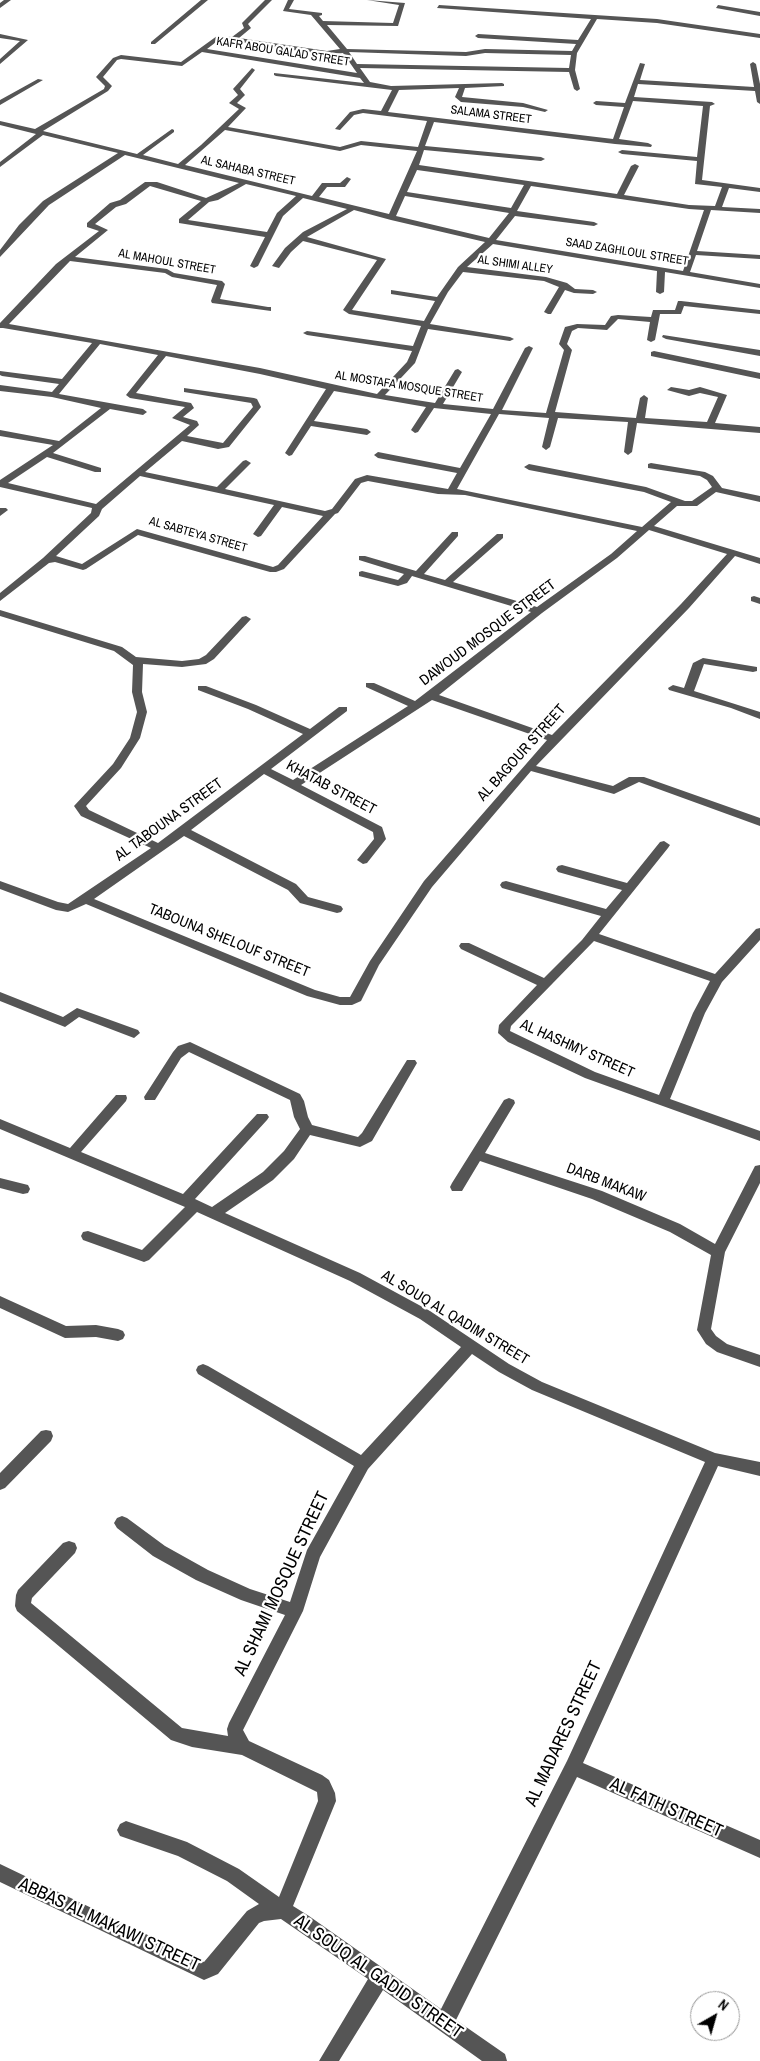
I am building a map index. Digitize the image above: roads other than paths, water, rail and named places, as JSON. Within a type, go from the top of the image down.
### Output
[{"type":"street","points":[[0,6],[8,0]]},
{"type":"street","points":[[154,43],[205,0]]},
{"type":"street","points":[[234,39],[248,28],[244,24],[269,0]]},
{"type":"street","points":[[292,0],[285,9],[332,15]]},
{"type":"street","points":[[320,23],[392,26],[396,24],[403,4],[370,0]]},
{"type":"street","points":[[439,7],[531,10],[657,21],[760,36]]},
{"type":"street","points":[[718,7],[760,14]]},
{"type":"street","points":[[313,13],[345,51],[370,86]]},
{"type":"street","points":[[351,16],[399,19]]},
{"type":"street","points":[[577,89],[572,70],[574,53],[595,17]]},
{"type":"street","points":[[0,36],[25,40],[0,62]]},
{"type":"street","points":[[478,36],[580,42]]},
{"type":"street","points":[[0,165],[39,133],[106,90],[109,86],[99,77],[115,59],[126,58],[181,64],[219,38],[327,53],[345,51],[466,54],[485,51],[574,53]]},
{"type":"street","name":"KAFR ABOU GALAD STREET","points":[[200,50],[362,76]]},
{"type":"street","points":[[616,142],[642,64]]},
{"type":"street","points":[[753,64],[757,72],[760,102]]},
{"type":"street","points":[[355,66],[572,70]]},
{"type":"street","points":[[180,166],[224,128],[242,108],[232,103],[242,95],[236,89],[252,70]]},
{"type":"street","points":[[276,74],[392,88],[502,85]]},
{"type":"street","points":[[0,103],[40,80]]},
{"type":"street","points":[[636,82],[758,89]]},
{"type":"street","points":[[462,86],[458,96],[461,100],[523,105],[545,110]]},
{"type":"street","points":[[384,113],[396,90],[392,88]]},
{"type":"street","points":[[596,102],[710,104],[698,182],[760,190]]},
{"type":"street","name":"SALAMA STREET","points":[[338,129],[352,113],[362,111],[648,145]]},
{"type":"street","points":[[391,218],[415,167],[431,119]]},
{"type":"street","name":"AL SAHABA STREET","points":[[0,122],[39,133],[491,241]]},
{"type":"street","points":[[224,128],[340,149],[361,143],[541,159]]},
{"type":"street","points":[[138,156],[172,131]]},
{"type":"street","points":[[0,152],[15,154]]},
{"type":"street","points":[[622,152],[701,159]]},
{"type":"street","points":[[0,255],[22,227],[46,203],[123,153]]},
{"type":"street","points":[[619,197],[635,166]]},
{"type":"street","points":[[415,167],[708,209],[760,211]]},
{"type":"street","points":[[314,198],[325,185],[342,185],[347,178]]},
{"type":"street","points":[[2,326],[68,258],[104,229],[90,225],[113,205],[123,202],[148,184],[156,184],[206,200],[216,198],[245,182]]},
{"type":"street","points":[[378,397],[407,369],[426,325],[440,300],[462,269],[491,241],[513,212],[528,184]]},
{"type":"street","points":[[718,210],[726,186]]},
{"type":"street","points":[[403,194],[594,224]]},
{"type":"street","points":[[254,266],[280,215],[302,196]]},
{"type":"street","points":[[206,200],[182,221],[270,235]]},
{"type":"street","points":[[276,266],[288,250],[301,238],[327,221],[353,208]]},
{"type":"street","points":[[686,272],[708,209]]},
{"type":"street","points":[[301,238],[382,259],[347,310],[350,312],[510,338]]},
{"type":"street","name":"SAAD ZAGHLOUL STREET","points":[[491,241],[686,272],[760,287]]},
{"type":"street","points":[[693,253],[760,257]]},
{"type":"street","name":"AL MAHOUL STREET","points":[[68,258],[167,271],[172,276],[219,283],[221,284],[215,302],[268,309]]},
{"type":"street","name":"AL SHIMI ALLEY","points":[[462,269],[546,279],[574,290],[593,292]]},
{"type":"street","points":[[660,292],[661,269]]},
{"type":"street","points":[[548,312],[564,285]]},
{"type":"street","points":[[394,292],[440,300]]},
{"type":"street","points":[[651,340],[658,311],[678,312],[681,304],[760,312]]},
{"type":"street","points":[[546,447],[568,350],[563,344],[568,329],[577,326],[607,328],[614,318],[655,320]]},
{"type":"street","name":"AL MOSTAFA MOSQUE STREET","points":[[2,326],[164,353],[260,371],[331,388],[434,405],[496,412],[710,424],[760,430]]},
{"type":"street","points":[[307,333],[417,349]]},
{"type":"street","points":[[666,337],[760,353]]},
{"type":"street","points":[[54,395],[98,341]]},
{"type":"street","points":[[451,492],[529,348]]},
{"type":"street","points":[[96,508],[182,438],[195,425],[194,423],[176,418],[190,407],[130,395],[164,353]]},
{"type":"street","points":[[654,354],[684,364],[760,376]]},
{"type":"street","points":[[415,430],[458,372]]},
{"type":"street","points":[[2,373],[64,382]]},
{"type":"street","points":[[0,388],[54,395],[143,412]]},
{"type":"street","points":[[290,453],[331,388]]},
{"type":"street","points":[[182,438],[218,446],[226,445],[256,407],[254,402],[249,400],[187,390]]},
{"type":"street","points":[[671,390],[689,393],[700,390],[722,395],[710,424]]},
{"type":"street","points":[[628,452],[644,398]]},
{"type":"street","points":[[0,484],[61,444],[104,410],[104,405]]},
{"type":"street","points":[[309,422],[367,432]]},
{"type":"street","points":[[0,433],[61,444]]},
{"type":"street","points":[[46,454],[98,470]]},
{"type":"street","points":[[378,455],[461,471]]},
{"type":"street","points":[[219,490],[246,463]]},
{"type":"street","points":[[651,466],[702,474],[710,478],[718,489]]},
{"type":"street","points":[[529,467],[652,491],[682,502],[694,504],[712,490],[718,489],[760,499]]},
{"type":"street","points":[[139,473],[330,514],[336,511],[358,481],[364,478],[451,492],[465,492],[646,528],[760,561]]},
{"type":"street","points":[[0,484],[96,508]]},
{"type":"street","name":"DAWOUD MOSQUE STREET","points":[[293,784],[431,696],[538,611],[614,556],[673,504],[682,502]]},
{"type":"street","points":[[258,534],[280,504]]},
{"type":"street","points":[[0,598],[46,560],[96,514],[96,508]]},
{"type":"street","name":"AL SABTEYA STREET","points":[[46,560],[54,559],[83,567],[132,534],[141,532],[273,570],[280,567],[330,514]]},
{"type":"street","points":[[362,574],[398,583],[404,581],[455,534]]},
{"type":"street","points":[[447,583],[500,536]]},
{"type":"street","name":"AL BAGOUR STREET","points":[[359,994],[394,934],[428,884],[528,767],[685,606],[733,553]]},
{"type":"street","points":[[362,558],[538,611]]},
{"type":"street","points":[[0,613],[118,649],[134,660],[139,670],[137,692],[142,712],[135,738],[117,766],[80,806],[85,813],[158,847]]},
{"type":"street","points":[[134,660],[182,664],[202,662],[210,657],[246,619]]},
{"type":"street","points":[[688,693],[698,663],[703,661],[753,669]]},
{"type":"street","points":[[370,685],[417,706]]},
{"type":"street","points":[[202,688],[252,706],[311,734]]},
{"type":"street","points":[[673,688],[735,706],[760,716]]},
{"type":"street","points":[[431,696],[554,739]]},
{"type":"street","name":"AL TABOUNA STREET","points":[[0,885],[56,906],[68,908],[86,900],[183,831],[343,709]]},
{"type":"street","points":[[528,767],[614,790],[633,779],[640,779],[760,822]]},
{"type":"street","name":"KHATAB STREET","points":[[263,769],[378,830],[380,839],[363,860]]},
{"type":"street","points":[[183,831],[292,887],[304,900],[337,909]]},
{"type":"street","name":"AL HASHMY STREET","points":[[664,845],[591,936],[504,1029],[507,1036],[590,1075],[760,1136]]},
{"type":"street","points":[[562,869],[630,888]]},
{"type":"street","points":[[506,885],[609,914]]},
{"type":"street","name":"TABOUNA SHELOUF STREET","points":[[86,900],[311,993],[346,1002],[357,998],[359,994]]},
{"type":"street","points":[[662,1102],[699,1013],[717,979],[760,932]]},
{"type":"street","points":[[591,936],[717,979]]},
{"type":"street","points":[[465,946],[545,984]]},
{"type":"street","points":[[0,996],[65,1023],[77,1012],[134,1032]]},
{"type":"street","points":[[150,1097],[177,1055],[182,1049],[190,1047],[295,1097],[308,1129]]},
{"type":"street","points":[[308,1129],[360,1142],[367,1137],[411,1063]]},
{"type":"street","points":[[72,1154],[121,1098]]},
{"type":"street","points":[[457,1187],[509,1103]]},
{"type":"street","points":[[88,1236],[144,1256],[262,1117]]},
{"type":"street","name":"AL SOUQ AL QADIM STREET","points":[[0,1124],[190,1203],[355,1277],[425,1315],[504,1368],[537,1386],[714,1459],[760,1469]]},
{"type":"street","points":[[213,1214],[268,1176],[289,1155],[308,1129]]},
{"type":"street","name":"DARB MAKAW","points":[[476,1155],[597,1195],[675,1228],[718,1252]]},
{"type":"street","points":[[760,1170],[718,1252],[704,1330],[711,1340],[722,1348],[760,1360]]},
{"type":"street","points":[[0,1183],[23,1188]]},
{"type":"street","points":[[0,1302],[65,1332],[96,1331],[118,1335]]},
{"type":"street","name":"AL SHAMI MOSQUE STREET","points":[[243,1747],[236,1737],[235,1729],[295,1611],[313,1555],[364,1464],[472,1345]]},
{"type":"street","points":[[203,1370],[364,1464]]},
{"type":"street","points":[[0,1483],[46,1436]]},
{"type":"street","name":"AL MADARES STREET","points":[[444,2023],[573,1767],[714,1459]]},
{"type":"street","points":[[122,1523],[159,1551],[202,1575],[247,1595],[295,1611]]},
{"type":"street","points":[[68,1548],[24,1595],[23,1606],[177,1734],[192,1739],[243,1747],[323,1786],[327,1800],[282,1910]]},
{"type":"street","name":"AL FATH STREET","points":[[573,1767],[760,1849]]},
{"type":"street","name":"AL SOUQ AL GADID STREET","points":[[126,1830],[181,1848],[233,1875],[282,1910],[303,1922],[498,2061]]},
{"type":"street","name":"ABBAS AL MAKAWI STREET","points":[[0,1873],[204,1971],[212,1968],[253,1917],[262,1912],[282,1910]]},
{"type":"street","points":[[328,2061],[380,1977]]}]
